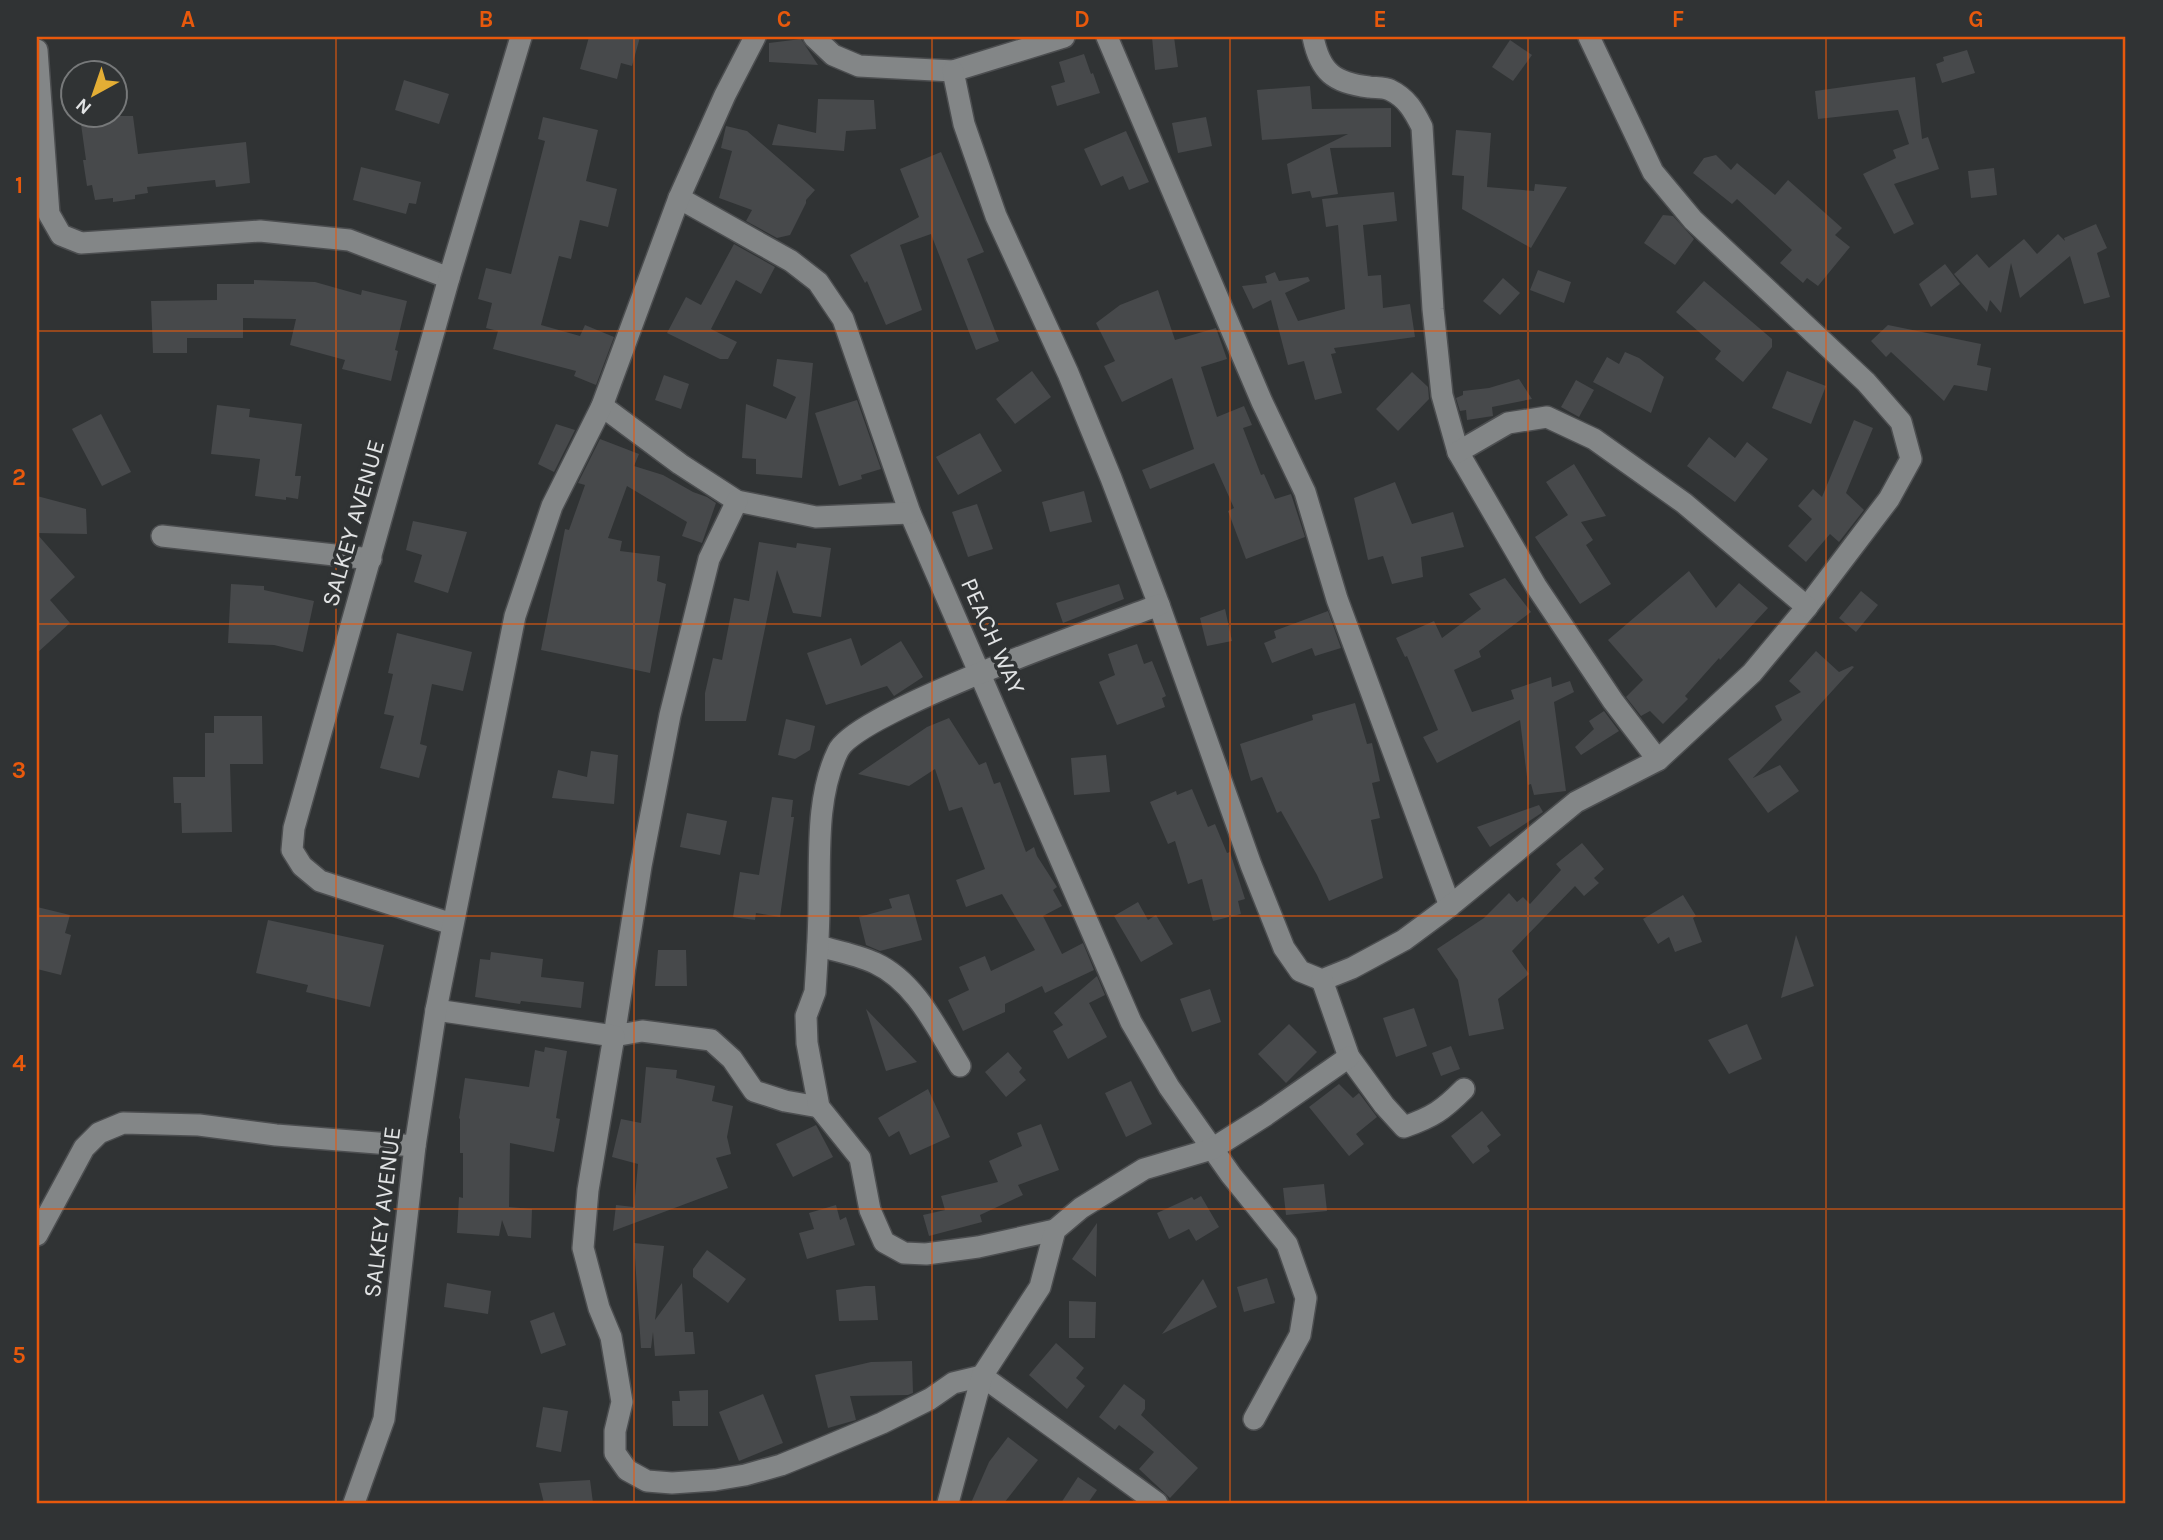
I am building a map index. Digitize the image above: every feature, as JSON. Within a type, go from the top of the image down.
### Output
[{"type":"street","name":"SALKEY AVENUE","points":[[452,924],[320,881],[302,866],[292,850],[294,828],[449,278],[521,37]]},
{"type":"street","name":"SALKEY AVENUE","points":[[354,1503],[384,1419],[415,1146],[436,1010],[515,616],[552,506],[602,406],[679,198],[725,95],[755,37]]},
{"type":"street","points":[[814,37],[833,55],[859,66],[953,71],[1064,37]]},
{"type":"street","points":[[1107,37],[1219,306],[1305,492],[1337,600],[1450,906]]},
{"type":"street","points":[[1313,37],[1324,70],[1338,79],[1365,87],[1389,89],[1412,105],[1422,127],[1430,268],[1442,395],[1458,452],[1536,586],[1613,701],[1658,760]]},
{"type":"street","points":[[953,71],[964,124],[996,216],[1068,373],[1111,478],[1251,865],[1284,948],[1300,971],[1322,980],[1352,968],[1404,940],[1450,906],[1576,802],[1658,760],[1752,673],[1807,607],[1889,499],[1911,459],[1901,422],[1866,382],[1693,220],[1653,172],[1589,37]]},
{"type":"street","points":[[37,50],[49,214],[61,235],[81,243],[260,231],[349,240],[449,278]]},
{"type":"street","name":"PEACH WAY","points":[[679,198],[791,261],[818,282],[843,319],[910,513],[1131,1022],[1169,1087],[1212,1149],[1287,1244],[1306,1298],[1300,1335],[1254,1419]]},
{"type":"street","points":[[602,406],[680,464],[737,501],[816,517],[910,513]]},
{"type":"street","points":[[1458,452],[1508,423],[1547,418],[1594,439],[1684,503],[1807,607]]},
{"type":"street","points":[[737,501],[709,559],[670,715],[641,866],[588,1189],[583,1248],[599,1308],[611,1337],[622,1402],[615,1432],[615,1453],[627,1470],[648,1481],[672,1483],[745,1475],[818,1450],[882,1423],[930,1399],[953,1383],[982,1376],[1157,1503]]},
{"type":"street","points":[[162,536],[370,559]]},
{"type":"street","points":[[1159,605],[981,673],[865,727],[840,747],[828,774],[822,814],[815,992],[806,1016],[807,1043],[819,1107],[860,1158],[870,1210],[884,1242],[904,1254],[926,1254],[978,1247],[1055,1230],[1081,1208],[1144,1169],[1212,1149],[1349,1057]]},
{"type":"street","points":[[818,946],[875,963],[902,980],[923,1006],[961,1066]]},
{"type":"street","points":[[1322,980],[1349,1057],[1384,1105],[1404,1127],[1430,1118],[1464,1089]]},
{"type":"street","points":[[436,1010],[614,1036],[642,1031],[710,1040],[732,1059],[754,1091],[785,1101],[819,1107]]},
{"type":"street","points":[[37,1236],[84,1148],[99,1133],[122,1123],[199,1125],[275,1135],[415,1146]]},
{"type":"street","points":[[948,1503],[982,1376],[1040,1287],[1055,1230]]},
{"type":"building","points":[[589,37],[640,37],[632,66],[621,63],[617,79],[580,69]]},
{"type":"building","points":[[1152,37],[1174,37],[1178,67],[1155,70]]},
{"type":"building","points":[[801,39],[818,65],[769,62],[769,43]]},
{"type":"building","points":[[1510,40],[1532,55],[1513,81],[1492,67]]},
{"type":"building","points":[[1967,50],[1975,73],[1942,83],[1936,64],[1944,61],[1943,57]]},
{"type":"building","points":[[1084,54],[1100,93],[1057,106],[1051,86],[1065,82],[1059,62]]},
{"type":"building","points":[[1915,77],[1922,139],[1928,137],[1939,169],[1894,184],[1914,224],[1894,234],[1863,174],[1896,158],[1893,150],[1909,144],[1898,110],[1818,119],[1815,91]]},
{"type":"building","points":[[404,80],[449,94],[439,124],[395,110]]},
{"type":"building","points":[[1310,86],[1312,109],[1391,108],[1391,147],[1330,148],[1338,194],[1312,198],[1310,191],[1292,194],[1287,164],[1348,134],[1262,140],[1257,90]]},
{"type":"building","points":[[818,99],[874,100],[876,129],[846,131],[844,151],[772,145],[778,124],[816,133]]},
{"type":"building","points":[[130,116],[133,116],[138,154],[246,142],[250,183],[216,187],[215,180],[147,187],[148,193],[135,195],[135,199],[113,202],[113,198],[95,200],[92,185],[87,186],[83,160],[86,160],[82,130],[130,130]]},
{"type":"building","points":[[543,117],[598,130],[586,181],[617,189],[608,227],[580,220],[571,259],[559,256],[541,325],[580,336],[585,325],[614,337],[596,385],[574,376],[576,371],[493,349],[498,331],[486,328],[492,303],[478,299],[486,268],[511,274],[545,141],[538,139]]},
{"type":"building","points":[[1206,117],[1212,146],[1178,153],[1172,123]]},
{"type":"building","points":[[726,126],[747,131],[815,190],[806,200],[790,235],[777,238],[746,221],[752,210],[719,198],[732,151],[721,148]]},
{"type":"building","points":[[1456,130],[1491,133],[1487,187],[1534,191],[1535,184],[1567,187],[1531,248],[1462,209],[1464,176],[1452,175]]},
{"type":"building","points":[[1126,131],[1149,182],[1129,190],[1123,176],[1101,186],[1084,149]]},
{"type":"building","points":[[941,152],[984,252],[967,259],[999,341],[976,350],[931,234],[900,245],[922,310],[886,325],[867,281],[865,283],[850,255],[919,217],[900,169]]},
{"type":"building","points":[[1716,155],[1731,170],[1737,163],[1775,195],[1788,180],[1842,228],[1835,235],[1850,247],[1818,286],[1807,278],[1803,283],[1780,263],[1792,250],[1737,199],[1732,204],[1693,173],[1704,158]]},
{"type":"building","points":[[361,167],[421,182],[416,204],[409,203],[406,214],[353,200]]},
{"type":"building","points":[[1994,168],[1997,195],[1971,198],[1968,171]]},
{"type":"building","points":[[1394,192],[1397,221],[1363,225],[1368,276],[1381,275],[1383,308],[1410,304],[1415,337],[1334,348],[1336,353],[1331,354],[1342,393],[1315,400],[1304,361],[1288,365],[1271,300],[1253,309],[1242,286],[1267,283],[1265,276],[1275,272],[1279,281],[1308,277],[1310,281],[1285,293],[1298,321],[1345,309],[1338,225],[1326,227],[1322,199]]},
{"type":"building","points":[[1663,215],[1673,216],[1694,239],[1675,265],[1644,243]]},
{"type":"building","points":[[2096,224],[2107,248],[2097,253],[2110,297],[2084,304],[2070,256],[2020,298],[2011,263],[2001,313],[1990,300],[1987,312],[1954,274],[1977,254],[1989,268],[2024,239],[2037,254],[2058,234],[2065,241],[2064,238]]},
{"type":"building","points":[[734,244],[775,267],[761,294],[736,280],[711,329],[737,342],[728,359],[720,359],[667,333],[686,297],[701,305]]},
{"type":"building","points":[[1945,264],[1960,284],[1931,307],[1919,284]]},
{"type":"building","points":[[1538,270],[1571,282],[1564,303],[1530,290]]},
{"type":"building","points":[[1503,278],[1520,293],[1500,315],[1483,301]]},
{"type":"building","points":[[254,280],[315,282],[361,295],[362,290],[407,301],[395,350],[398,351],[391,381],[342,369],[345,360],[290,345],[296,319],[243,318],[243,338],[187,338],[187,353],[153,353],[151,301],[217,300],[217,284],[254,284]]},
{"type":"building","points":[[1704,281],[1772,339],[1772,347],[1743,382],[1715,359],[1721,351],[1676,312]]},
{"type":"building","points":[[1158,290],[1175,340],[1216,328],[1227,359],[1201,367],[1217,417],[1244,406],[1252,425],[1243,428],[1261,475],[1264,474],[1275,499],[1291,494],[1305,537],[1246,559],[1228,511],[1234,508],[1214,463],[1150,489],[1142,470],[1194,449],[1172,378],[1122,402],[1104,366],[1115,361],[1096,323],[1120,305]]},
{"type":"building","points":[[1888,325],[1981,344],[1977,365],[1991,368],[1987,391],[1954,385],[1944,401],[1891,352],[1886,357],[1871,341]]},
{"type":"building","points":[[1625,352],[1639,358],[1664,377],[1651,413],[1593,382],[1607,357],[1619,364]]},
{"type":"building","points":[[777,359],[813,363],[802,478],[756,474],[756,459],[742,458],[746,404],[786,419],[796,397],[773,386]]},
{"type":"building","points":[[1032,371],[1051,397],[1015,424],[996,399]]},
{"type":"building","points":[[1787,371],[1826,386],[1811,424],[1772,408]]},
{"type":"building","points":[[1412,372],[1428,387],[1429,399],[1398,431],[1376,409]]},
{"type":"building","points":[[664,375],[689,384],[681,409],[655,400]]},
{"type":"building","points":[[1519,379],[1532,399],[1492,407],[1493,416],[1467,420],[1466,410],[1460,411],[1456,398],[1463,395],[1463,391],[1489,388]]},
{"type":"building","points":[[1576,380],[1594,390],[1579,417],[1561,407]]},
{"type":"building","points":[[857,400],[881,469],[861,475],[862,479],[839,486],[815,413]]},
{"type":"building","points":[[217,405],[250,409],[249,417],[302,424],[295,476],[301,476],[298,499],[255,496],[260,459],[211,454]]},
{"type":"building","points":[[101,414],[131,472],[102,486],[72,429]]},
{"type":"building","points":[[1854,420],[1873,428],[1846,493],[1864,510],[1839,542],[1830,534],[1806,562],[1788,546],[1812,519],[1798,506],[1813,489],[1822,497]]},
{"type":"building","points":[[556,424],[575,430],[554,472],[538,464]]},
{"type":"building","points":[[980,433],[1002,471],[958,495],[936,457]]},
{"type":"building","points":[[1709,437],[1735,458],[1747,442],[1768,459],[1735,502],[1687,466]]},
{"type":"building","points":[[600,439],[639,454],[634,466],[663,475],[716,503],[702,543],[682,536],[687,522],[627,486],[608,538],[622,541],[620,551],[660,556],[657,581],[666,584],[650,673],[541,650],[565,529],[569,530],[585,485],[578,483]]},
{"type":"building","points":[[1574,464],[1606,516],[1581,522],[1593,540],[1586,545],[1611,584],[1580,604],[1535,537],[1568,515],[1546,482]]},
{"type":"building","points":[[1395,482],[1412,524],[1453,512],[1464,547],[1421,557],[1423,577],[1392,584],[1383,556],[1368,560],[1354,498]]},
{"type":"building","points":[[1084,491],[1092,522],[1050,532],[1042,502]]},
{"type":"building","points":[[37,496],[86,509],[87,534],[37,533]]},
{"type":"building","points":[[977,504],[993,549],[968,557],[952,512]]},
{"type":"building","points":[[413,521],[467,532],[448,593],[414,582],[422,555],[406,550]]},
{"type":"building","points":[[37,534],[75,577],[50,600],[70,623],[37,653]]},
{"type":"building","points":[[759,542],[796,548],[797,543],[831,548],[821,617],[793,613],[777,570],[746,721],[705,721],[705,693],[713,658],[722,660],[734,598],[749,601]]},
{"type":"building","points":[[1689,571],[1716,608],[1739,583],[1768,608],[1720,660],[1719,658],[1685,696],[1688,699],[1663,724],[1650,711],[1641,716],[1626,697],[1643,680],[1608,640]]},
{"type":"building","points":[[1505,578],[1531,612],[1479,651],[1481,657],[1454,670],[1472,712],[1514,699],[1511,690],[1551,677],[1552,687],[1570,681],[1574,692],[1554,702],[1566,791],[1534,795],[1531,784],[1528,785],[1520,720],[1437,763],[1423,737],[1438,730],[1407,656],[1405,657],[1396,638],[1434,621],[1442,638],[1481,609],[1469,594]]},
{"type":"building","points":[[231,584],[264,586],[264,590],[314,601],[303,652],[274,645],[228,643]]},
{"type":"building","points":[[1119,584],[1124,599],[1063,623],[1056,603]]},
{"type":"building","points":[[1861,591],[1878,605],[1856,632],[1839,618]]},
{"type":"building","points":[[1225,609],[1232,641],[1207,646],[1200,618]]},
{"type":"building","points":[[1328,611],[1341,648],[1315,656],[1312,648],[1272,663],[1264,643],[1276,638],[1274,631]]},
{"type":"building","points":[[397,633],[472,652],[463,691],[432,684],[420,744],[427,746],[419,778],[380,768],[394,716],[384,714],[393,674],[388,673]]},
{"type":"building","points":[[851,638],[861,666],[901,641],[923,677],[894,696],[887,686],[826,705],[807,653]]},
{"type":"building","points":[[1137,644],[1144,664],[1152,661],[1166,696],[1162,698],[1165,707],[1117,725],[1099,682],[1115,675],[1108,654]]},
{"type":"building","points":[[1816,651],[1839,672],[1854,667],[1753,778],[1780,765],[1799,791],[1768,813],[1728,759],[1782,720],[1775,706],[1801,692],[1789,681]]},
{"type":"building","points":[[1355,703],[1367,744],[1372,743],[1380,781],[1372,783],[1380,818],[1371,820],[1383,878],[1329,901],[1281,811],[1277,813],[1262,777],[1251,781],[1240,744],[1313,720],[1312,715]]},
{"type":"building","points":[[1604,711],[1619,731],[1581,755],[1575,747],[1594,729],[1589,721]]},
{"type":"building","points":[[214,716],[262,716],[263,764],[230,764],[232,832],[182,833],[181,803],[174,803],[173,777],[205,777],[205,733],[214,733]]},
{"type":"building","points":[[949,718],[979,765],[986,762],[994,784],[1000,782],[1026,852],[1034,847],[1057,887],[1053,890],[1062,906],[1043,916],[1062,954],[1083,943],[1094,970],[1045,993],[1042,986],[1005,1004],[1005,1012],[963,1031],[948,1000],[969,990],[959,967],[985,956],[991,971],[1035,950],[1002,894],[966,907],[956,880],[985,869],[962,807],[949,811],[935,769],[909,786],[858,774],[927,727]]},
{"type":"building","points":[[786,719],[815,726],[810,750],[795,759],[778,755]]},
{"type":"building","points":[[591,751],[618,755],[614,804],[552,798],[558,770],[587,777]]},
{"type":"building","points":[[1106,755],[1110,792],[1074,795],[1071,758]]},
{"type":"building","points":[[1192,789],[1208,827],[1215,824],[1227,853],[1230,852],[1245,899],[1238,901],[1241,914],[1213,921],[1202,879],[1188,884],[1175,841],[1168,844],[1150,802],[1176,791],[1177,795]]},
{"type":"building","points":[[772,797],[793,800],[791,817],[794,817],[780,917],[756,913],[755,920],[733,917],[740,872],[759,875]]},
{"type":"building","points":[[1539,805],[1543,812],[1490,847],[1477,827]]},
{"type":"building","points":[[687,813],[727,821],[720,855],[680,847]]},
{"type":"building","points":[[1582,843],[1604,869],[1594,878],[1599,883],[1584,896],[1575,886],[1512,951],[1529,974],[1498,999],[1504,1029],[1469,1036],[1458,980],[1437,949],[1484,918],[1509,893],[1517,902],[1523,897],[1530,904],[1561,870],[1556,864]]},
{"type":"building","points":[[909,894],[922,940],[880,951],[866,945],[859,917],[892,908],[889,899]]},
{"type":"building","points":[[1683,895],[1696,916],[1693,918],[1702,942],[1675,952],[1669,937],[1658,944],[1643,919]]},
{"type":"building","points":[[1138,902],[1148,920],[1156,915],[1173,944],[1141,962],[1114,916]]},
{"type":"building","points":[[37,907],[70,915],[65,933],[71,935],[61,975],[37,969]]},
{"type":"building","points":[[268,920],[384,945],[370,1007],[306,992],[308,985],[256,973]]},
{"type":"building","points":[[1796,935],[1814,986],[1781,998]]},
{"type":"building","points":[[658,950],[686,950],[687,986],[655,986]]},
{"type":"building","points":[[491,952],[543,959],[541,977],[584,982],[581,1008],[521,1001],[520,1004],[475,997],[480,959],[490,960]]},
{"type":"building","points":[[1097,976],[1105,995],[1089,1003],[1107,1037],[1068,1059],[1053,1031],[1063,1025],[1054,1013]]},
{"type":"building","points":[[1210,989],[1221,1022],[1192,1032],[1180,999]]},
{"type":"building","points":[[1414,1008],[1427,1046],[1396,1057],[1383,1018]]},
{"type":"building","points":[[866,1009],[917,1062],[886,1071]]},
{"type":"building","points":[[1289,1024],[1317,1052],[1286,1083],[1258,1054]]},
{"type":"building","points":[[1747,1024],[1762,1059],[1729,1074],[1708,1040]]},
{"type":"building","points":[[1451,1046],[1460,1069],[1441,1076],[1432,1053]]},
{"type":"building","points":[[545,1047],[567,1051],[556,1118],[560,1119],[554,1152],[510,1143],[509,1207],[532,1209],[531,1238],[508,1236],[502,1220],[499,1236],[457,1233],[459,1197],[463,1198],[463,1153],[460,1153],[459,1118],[465,1078],[529,1087],[535,1050],[544,1052]]},
{"type":"building","points":[[1008,1052],[1022,1068],[1019,1072],[1026,1080],[1006,1097],[985,1072]]},
{"type":"building","points":[[646,1067],[677,1070],[676,1078],[715,1086],[712,1101],[733,1106],[727,1137],[731,1154],[716,1158],[728,1188],[613,1231],[616,1205],[634,1207],[638,1164],[612,1157],[621,1119],[641,1123]]},
{"type":"building","points":[[1131,1081],[1152,1124],[1126,1137],[1105,1093]]},
{"type":"building","points":[[1339,1084],[1353,1098],[1359,1093],[1377,1117],[1356,1134],[1364,1144],[1349,1156],[1309,1107]]},
{"type":"building","points":[[928,1089],[950,1137],[910,1155],[899,1131],[889,1137],[878,1118]]},
{"type":"building","points":[[1482,1111],[1501,1135],[1487,1146],[1490,1151],[1473,1164],[1451,1136]]},
{"type":"building","points":[[1041,1124],[1059,1170],[1018,1185],[1023,1195],[980,1215],[982,1222],[929,1236],[923,1215],[945,1210],[941,1196],[998,1182],[989,1161],[1022,1146],[1017,1133]]},
{"type":"building","points":[[816,1125],[833,1157],[793,1177],[776,1144]]},
{"type":"building","points":[[1324,1184],[1327,1211],[1286,1215],[1283,1188]]},
{"type":"building","points":[[1201,1196],[1219,1227],[1196,1241],[1189,1229],[1169,1239],[1157,1213],[1192,1197],[1194,1200]]},
{"type":"building","points":[[836,1205],[840,1220],[846,1217],[855,1245],[807,1259],[799,1233],[814,1229],[809,1213]]},
{"type":"building","points":[[1097,1223],[1096,1277],[1072,1259]]},
{"type":"building","points":[[634,1243],[664,1246],[655,1320],[682,1283],[685,1332],[693,1332],[695,1354],[655,1356],[653,1332],[651,1348],[641,1348]]},
{"type":"building","points":[[707,1250],[746,1279],[728,1303],[693,1277],[693,1269]]},
{"type":"building","points":[[1267,1278],[1275,1303],[1244,1312],[1237,1287]]},
{"type":"building","points":[[1203,1279],[1217,1307],[1162,1334]]},
{"type":"building","points":[[447,1283],[491,1291],[488,1314],[444,1307]]},
{"type":"building","points":[[875,1286],[878,1320],[839,1321],[836,1290]]},
{"type":"building","points":[[1069,1301],[1096,1302],[1095,1338],[1069,1338]]},
{"type":"building","points":[[554,1312],[566,1345],[541,1354],[530,1321]]},
{"type":"building","points":[[1056,1343],[1084,1368],[1076,1378],[1085,1386],[1067,1409],[1029,1375]]},
{"type":"building","points":[[912,1361],[913,1393],[850,1396],[856,1420],[828,1428],[815,1375],[871,1362]]},
{"type":"building","points":[[1124,1384],[1145,1400],[1145,1409],[1141,1415],[1198,1468],[1170,1498],[1139,1469],[1154,1452],[1119,1425],[1115,1430],[1099,1417]]},
{"type":"building","points":[[708,1390],[708,1426],[673,1426],[672,1401],[680,1401],[679,1391]]},
{"type":"building","points":[[763,1394],[783,1443],[739,1461],[719,1412]]},
{"type":"building","points":[[543,1407],[568,1411],[561,1452],[536,1447]]},
{"type":"building","points":[[1008,1437],[1038,1460],[1004,1503],[971,1503],[989,1462]]},
{"type":"building","points":[[1078,1477],[1097,1490],[1088,1503],[1061,1503]]},
{"type":"building","points":[[590,1480],[593,1503],[544,1503],[539,1483]]}]
